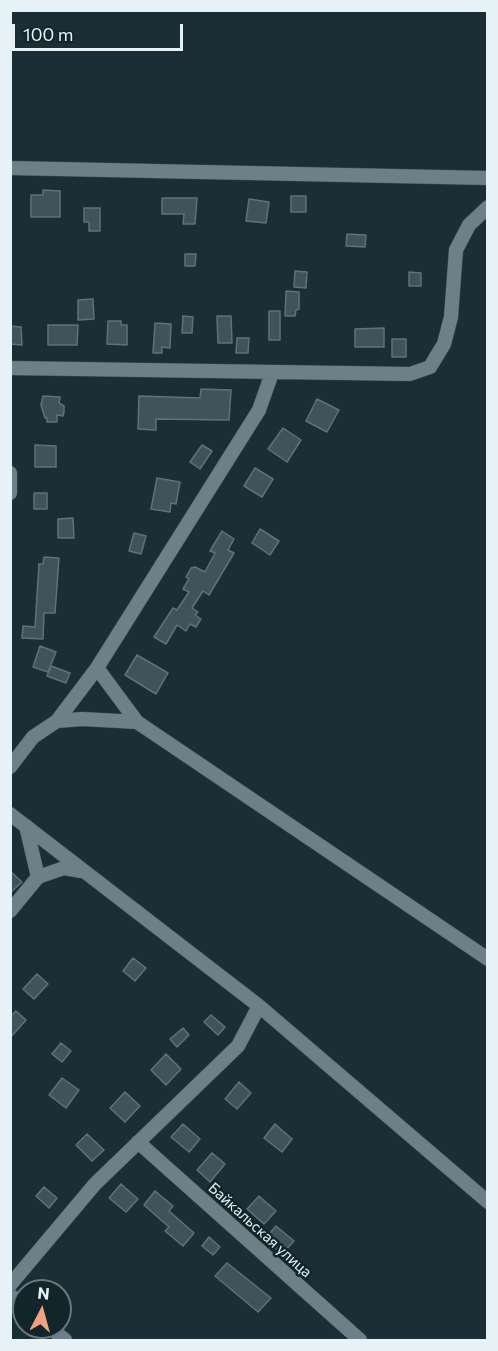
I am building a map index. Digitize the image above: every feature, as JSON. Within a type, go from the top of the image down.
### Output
[{"type":"street","points":[[10,168],[488,178]]},
{"type":"street","points":[[10,368],[410,374],[430,367],[444,344],[451,317],[456,250],[469,225],[488,207]]},
{"type":"street","points":[[10,767],[33,737],[57,721],[98,668],[259,410],[272,373]]},
{"type":"street","points":[[10,473],[10,493]]},
{"type":"street","points":[[98,668],[136,722],[488,958]]},
{"type":"street","points":[[57,721],[82,719],[136,722]]},
{"type":"street","points":[[10,814],[259,1006],[488,1202]]},
{"type":"street","points":[[26,826],[38,877]]},
{"type":"street","points":[[10,911],[38,877],[64,868],[84,871]]},
{"type":"street","points":[[10,1285],[95,1184],[238,1046],[259,1006]]},
{"type":"street","name":"Байкальская улица","points":[[138,1142],[360,1341]]},
{"type":"building","points":[[43,190],[60,191],[60,217],[31,217],[31,195],[43,195]]},
{"type":"building","points":[[291,196],[306,196],[306,212],[291,212]]},
{"type":"building","points":[[162,198],[197,198],[195,224],[183,224],[184,214],[162,214]]},
{"type":"building","points":[[249,199],[269,202],[266,223],[246,221]]},
{"type":"building","points":[[84,208],[100,208],[100,231],[89,231],[89,222],[84,222]]},
{"type":"building","points":[[347,234],[366,235],[365,247],[346,246]]},
{"type":"building","points":[[185,254],[196,254],[195,266],[185,266]]},
{"type":"building","points":[[295,271],[307,272],[306,288],[294,287]]},
{"type":"building","points":[[409,272],[421,273],[421,286],[409,286]]},
{"type":"building","points":[[286,291],[299,292],[299,309],[296,310],[295,316],[285,316]]},
{"type":"building","points":[[93,299],[94,319],[78,320],[78,300]]},
{"type":"building","points":[[269,311],[280,311],[280,340],[269,340]]},
{"type":"building","points":[[183,316],[193,317],[192,333],[182,333]]},
{"type":"building","points":[[217,316],[231,316],[232,343],[218,343]]},
{"type":"building","points":[[108,321],[121,321],[121,325],[127,325],[127,345],[107,344]]},
{"type":"building","points":[[155,323],[171,324],[170,348],[162,347],[162,353],[153,353]]},
{"type":"building","points":[[48,325],[78,325],[77,345],[48,345]]},
{"type":"building","points":[[10,326],[21,327],[22,345],[10,344]]},
{"type":"building","points":[[384,328],[384,347],[355,347],[355,329]]},
{"type":"building","points":[[237,338],[249,338],[248,353],[236,353]]},
{"type":"building","points":[[392,339],[406,339],[406,357],[392,357]]},
{"type":"building","points":[[201,389],[231,390],[229,420],[156,419],[156,430],[138,429],[139,396],[200,398]]},
{"type":"building","points":[[43,396],[60,397],[59,403],[64,406],[64,412],[63,416],[57,415],[57,422],[47,422],[41,405]]},
{"type":"building","points":[[317,399],[339,410],[327,432],[306,421]]},
{"type":"building","points":[[283,428],[301,440],[287,462],[268,449]]},
{"type":"building","points":[[35,445],[56,446],[56,467],[35,467]]},
{"type":"building","points":[[202,445],[212,451],[200,469],[190,462]]},
{"type":"building","points":[[255,468],[273,479],[262,497],[244,486]]},
{"type":"building","points":[[157,478],[180,482],[176,504],[171,503],[170,512],[151,509]]},
{"type":"building","points":[[34,493],[47,493],[47,509],[34,509]]},
{"type":"building","points":[[73,518],[74,538],[58,538],[58,519]]},
{"type":"building","points":[[260,529],[279,541],[270,555],[252,543]]},
{"type":"building","points":[[222,531],[234,539],[228,550],[234,553],[209,595],[203,591],[192,608],[198,612],[195,615],[201,619],[196,627],[190,624],[186,631],[177,625],[166,644],[154,637],[173,608],[177,610],[189,592],[183,589],[189,579],[186,577],[191,568],[195,567],[205,572],[215,553],[210,551]]},
{"type":"building","points":[[134,533],[146,536],[141,554],[129,551]]},
{"type":"building","points":[[44,557],[59,558],[55,613],[44,613],[43,639],[22,638],[23,626],[35,627],[39,564],[43,564]]},
{"type":"building","points":[[40,646],[56,652],[48,672],[33,667]]},
{"type":"building","points":[[137,655],[168,673],[156,694],[125,675]]},
{"type":"building","points":[[51,666],[70,673],[66,683],[47,676]]},
{"type":"building","points":[[10,871],[22,882],[10,893]]},
{"type":"building","points":[[133,958],[146,968],[135,981],[123,971]]},
{"type":"building","points":[[37,974],[48,984],[34,999],[23,989]]},
{"type":"building","points":[[16,1011],[26,1020],[10,1038],[10,1017]]},
{"type":"building","points":[[211,1015],[225,1027],[218,1035],[204,1022]]},
{"type":"building","points":[[183,1028],[189,1035],[177,1047],[170,1039]]},
{"type":"building","points":[[61,1043],[71,1051],[62,1062],[52,1054]]},
{"type":"building","points":[[166,1054],[181,1069],[166,1085],[151,1070]]},
{"type":"building","points":[[62,1078],[79,1090],[66,1108],[49,1095]]},
{"type":"building","points":[[239,1082],[251,1093],[237,1109],[225,1099]]},
{"type":"building","points":[[125,1092],[140,1106],[125,1122],[110,1108]]},
{"type":"building","points":[[183,1124],[200,1139],[189,1152],[171,1137]]},
{"type":"building","points":[[275,1124],[292,1139],[282,1152],[264,1138]]},
{"type":"building","points":[[87,1134],[104,1150],[92,1161],[76,1145]]},
{"type":"building","points":[[212,1153],[225,1164],[210,1182],[197,1170]]},
{"type":"building","points":[[121,1184],[138,1199],[126,1212],[109,1198]]},
{"type":"building","points":[[44,1187],[57,1198],[49,1208],[36,1196]]},
{"type":"building","points":[[155,1191],[173,1206],[169,1211],[194,1233],[183,1246],[165,1231],[169,1227],[144,1205]]},
{"type":"building","points":[[259,1196],[276,1211],[264,1224],[247,1209]]},
{"type":"building","points":[[276,1226],[294,1241],[282,1254],[265,1239]]},
{"type":"building","points":[[209,1237],[220,1247],[213,1255],[202,1246]]},
{"type":"building","points":[[227,1263],[271,1298],[258,1312],[215,1276]]}]
